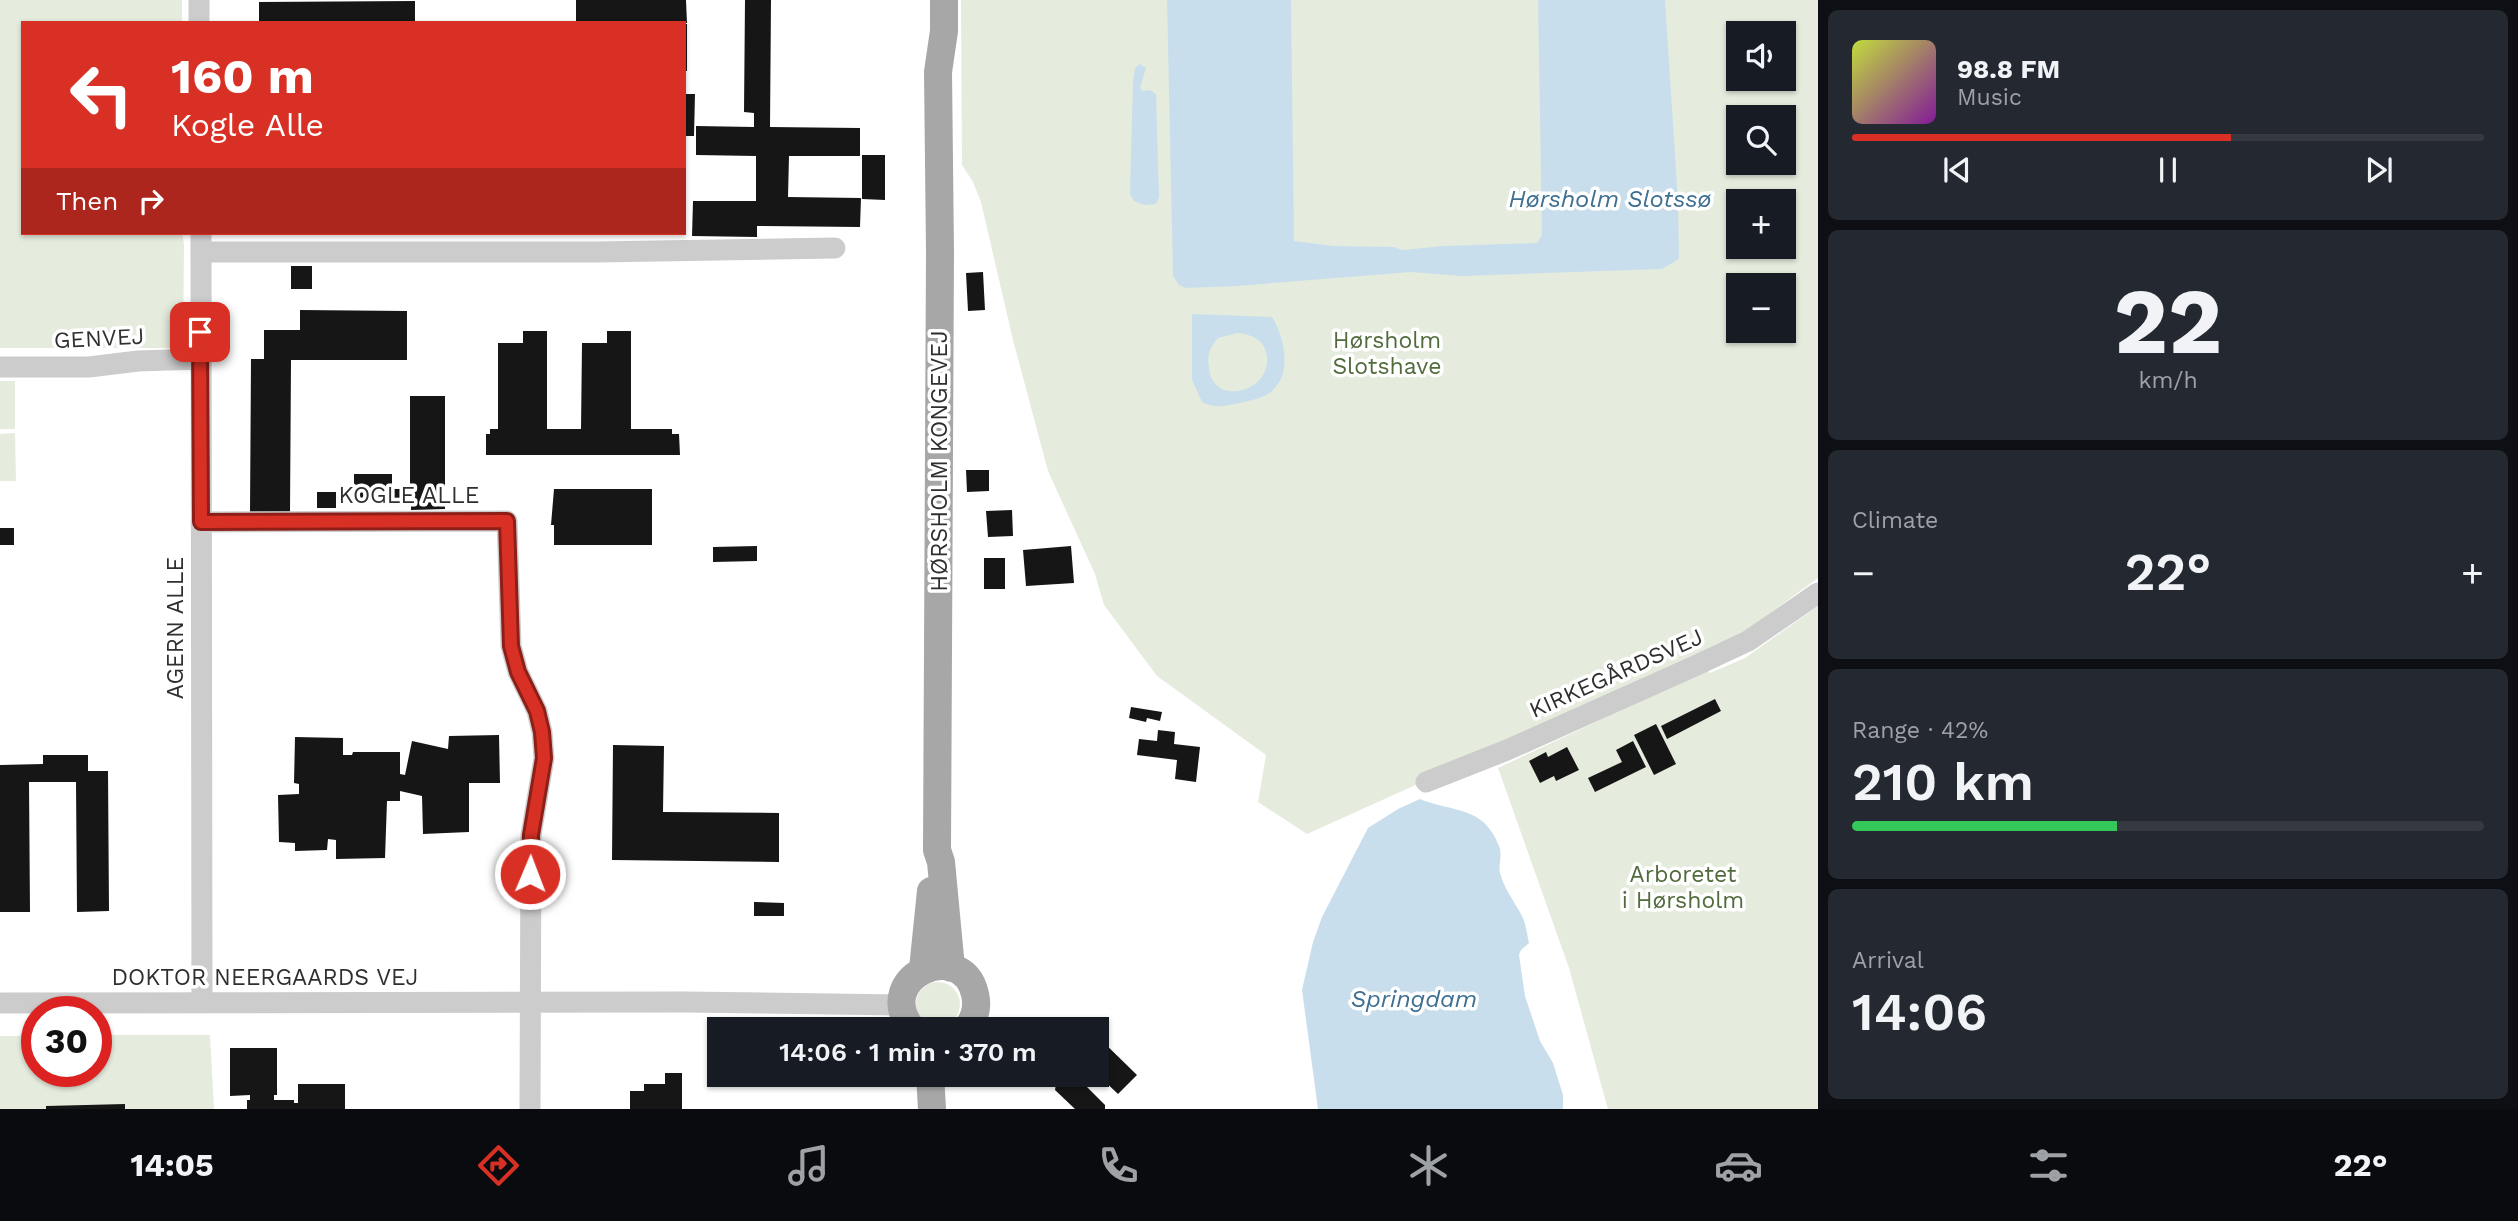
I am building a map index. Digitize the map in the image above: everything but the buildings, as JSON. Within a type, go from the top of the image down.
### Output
[{"type":"main road","name":"HØRSHOLM KONGEVEJ","points":[[929,0],[930,31],[938,72]]},
{"type":"main road","name":"HØRSHOLM KONGEVEJ","points":[[937,968],[933,864],[937,850],[940,252],[938,72],[944,31],[944,0]]},
{"type":"main road","points":[[907,1017],[904,990],[911,978],[937,968],[966,977],[974,989],[976,1003],[973,1017]]},
{"type":"main road","points":[[931,1087],[932,1109]]},
{"type":"main road","points":[[946,1109],[947,1087]]},
{"type":"street","points":[[199,0],[199,21]]},
{"type":"street","name":"AGERN ALLE","points":[[202,1003],[201,243],[611,252],[835,248]]},
{"type":"street","name":"GENVEJ","points":[[0,367],[89,367],[138,361],[200,359]]},
{"type":"street","name":"KOGLE ALLE","points":[[201,522],[507,521],[511,646],[518,672],[537,711],[544,758],[531,835],[530,1002]]},
{"type":"street","name":"KIRKEGÅRDSVEJ","points":[[1426,782],[1507,750],[1748,641],[1818,593]]},
{"type":"street","points":[[530,1002],[530,1109]]},
{"type":"street","name":"DOKTOR NEERGAARDS VEJ","points":[[0,1003],[530,1002],[907,1017]]},
{"type":"green space","points":[[0,0],[182,0],[182,21],[21,21],[21,235],[182,235],[183,348],[0,348]]},
{"type":"green space","name":"Hørsholm Slotshave","points":[[961,0],[1818,0],[1818,578],[1728,644],[1307,834],[1258,802],[1266,755],[1157,676],[1104,605],[1095,574],[1048,471],[1013,340],[981,202],[962,165]]},
{"type":"green space","points":[[0,381],[15,381],[15,429],[0,429]]},
{"type":"green space","points":[[15,433],[16,481],[0,481],[0,434]]},
{"type":"green space","name":"Arboretet i Hørsholm","points":[[1818,606],[1818,1109],[1608,1109],[1569,968],[1498,768],[1707,670],[1710,673],[1745,658]]},
{"type":"green space","points":[[930,984],[946,984],[954,988],[960,1004],[956,1017],[920,1017],[918,1012],[918,996],[922,988]]},
{"type":"green space","points":[[112,1035],[210,1035],[214,1109],[0,1109],[0,1036],[21,1036],[21,1087],[112,1087]]},
{"type":"water","name":"Hørsholm Slotssø","points":[[1167,0],[1291,0],[1294,241],[1333,246],[1394,247],[1402,250],[1537,243],[1542,235],[1538,0],[1665,0],[1678,201],[1679,259],[1662,269],[1462,276],[1411,272],[1237,286],[1186,288],[1179,285],[1173,276]]},
{"type":"water","points":[[1140,64],[1146,68],[1140,88],[1142,91],[1150,90],[1156,94],[1159,197],[1156,204],[1144,205],[1134,201],[1130,194],[1133,81],[1135,68]]},
{"type":"water","points":[[1192,314],[1272,317],[1283,343],[1284,363],[1280,382],[1271,392],[1248,401],[1211,406],[1202,402],[1192,380]],"holes":[[[1237,333],[1251,336],[1262,344],[1266,352],[1267,366],[1262,377],[1253,385],[1243,390],[1231,391],[1221,388],[1213,381],[1209,355],[1218,338]]]},
{"type":"water","name":"Springdam","points":[[1420,799],[1476,817],[1485,823],[1499,846],[1502,879],[1523,919],[1529,943],[1519,955],[1525,996],[1540,1041],[1553,1063],[1563,1095],[1563,1109],[1318,1109],[1302,990],[1313,942],[1322,917],[1368,828]]},
{"type":"route","points":[[200,332],[201,522],[507,521],[511,646],[518,672],[537,711],[544,758],[531,835],[530,874]]}]
